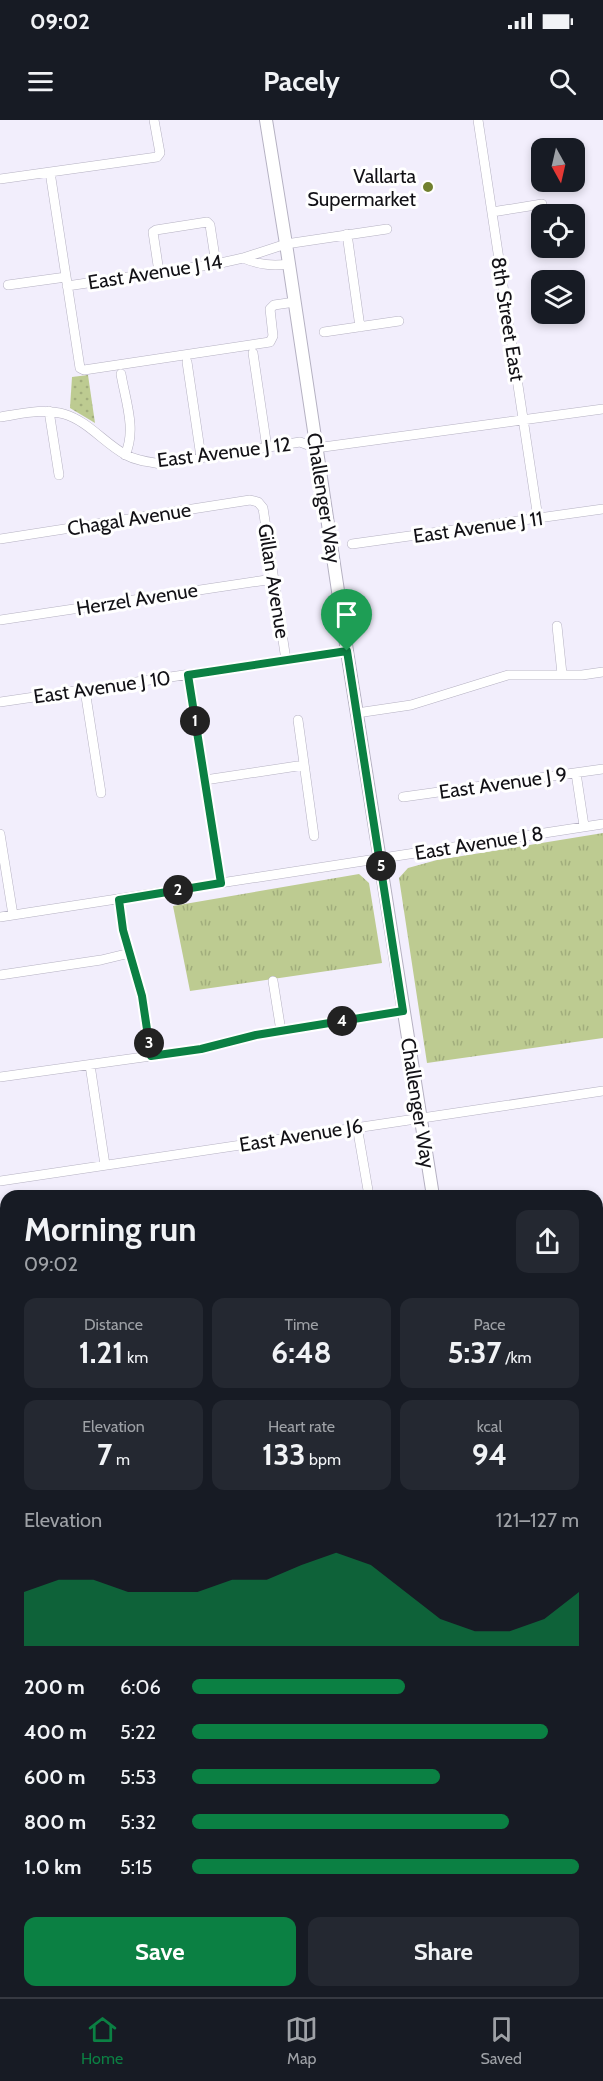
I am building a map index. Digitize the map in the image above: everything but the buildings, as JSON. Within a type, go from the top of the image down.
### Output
[{"type":"main road","name":"Challenger Way","points":[[266,120],[432,1190]]},
{"type":"street","points":[[0,179],[157,157],[160,153],[154,120]]},
{"type":"street","name":"8th Street East","points":[[478,120],[538,518]]},
{"type":"street","points":[[50,172],[80,368],[84,370],[270,342],[273,336],[270,309],[274,305],[295,302]]},
{"type":"street","points":[[492,212],[531,206]]},
{"type":"street","points":[[159,272],[153,232],[207,222],[210,225],[216,264]]},
{"type":"street","name":"East Avenue J 14","points":[[8,285],[159,272],[216,264],[286,244],[387,229]]},
{"type":"street","points":[[347,234],[360,327]]},
{"type":"street","name":"East Avenue J 14","points":[[243,258],[270,266],[289,264]]},
{"type":"street","points":[[324,332],[399,321]]},
{"type":"street","points":[[253,353],[267,448]]},
{"type":"street","points":[[187,362],[201,457]]},
{"type":"street","points":[[121,374],[131,429],[130,445],[125,455]]},
{"type":"street","name":"East Avenue J 12","points":[[0,417],[49,411],[66,414],[125,455],[142,462],[162,464],[300,442],[316,448],[603,409]]},
{"type":"street","points":[[49,411],[59,475]]},
{"type":"street","name":"Chagal Avenue","points":[[0,539],[250,500],[258,502]]},
{"type":"street","name":"Gillan Avenue","points":[[258,502],[263,508],[286,660]]},
{"type":"street","name":"East Avenue J 11","points":[[352,544],[603,510]]},
{"type":"street","name":"Herzel Avenue","points":[[0,620],[273,579]]},
{"type":"street","points":[[557,626],[562,674]]},
{"type":"street","name":"East Avenue J 10","points":[[0,702],[347,651]]},
{"type":"street","points":[[357,714],[411,705],[508,675],[582,675],[603,672]]},
{"type":"street","points":[[188,675],[221,883]]},
{"type":"street","points":[[85,690],[101,793]]},
{"type":"street","points":[[298,720],[314,836]]},
{"type":"street","points":[[205,780],[304,765]]},
{"type":"street","name":"East Avenue J 9","points":[[404,797],[603,769]]},
{"type":"street","points":[[576,773],[584,826]]},
{"type":"street","name":"East Avenue J 8","points":[[0,917],[603,824]]},
{"type":"street","points":[[0,834],[13,915]]},
{"type":"street","points":[[119,900],[123,930],[142,996],[151,1056]]},
{"type":"street","points":[[0,975],[101,960],[130,953]]},
{"type":"street","points":[[273,981],[281,1031]]},
{"type":"street","points":[[0,1077],[201,1049],[256,1035],[403,1011]]},
{"type":"street","points":[[90,1065],[105,1165]]},
{"type":"street","name":"East Avenue J6","points":[[0,1181],[421,1116],[603,1091]]},
{"type":"street","points":[[357,1126],[368,1190]]},
{"type":"green space","points":[[88,375],[95,423],[70,408],[72,377]]},
{"type":"green space","points":[[603,833],[603,1038],[427,1063],[399,878],[408,868],[437,860]]},
{"type":"green space","points":[[359,874],[369,883],[382,963],[190,991],[173,906]]},
{"type":"place","name":"Vallarta Supermarket","points":[[428,187]]},
{"type":"route","points":[[347,651],[403,1011],[256,1035],[201,1049],[151,1056],[142,996],[123,930],[119,900],[221,883],[188,675],[347,651]]}]
